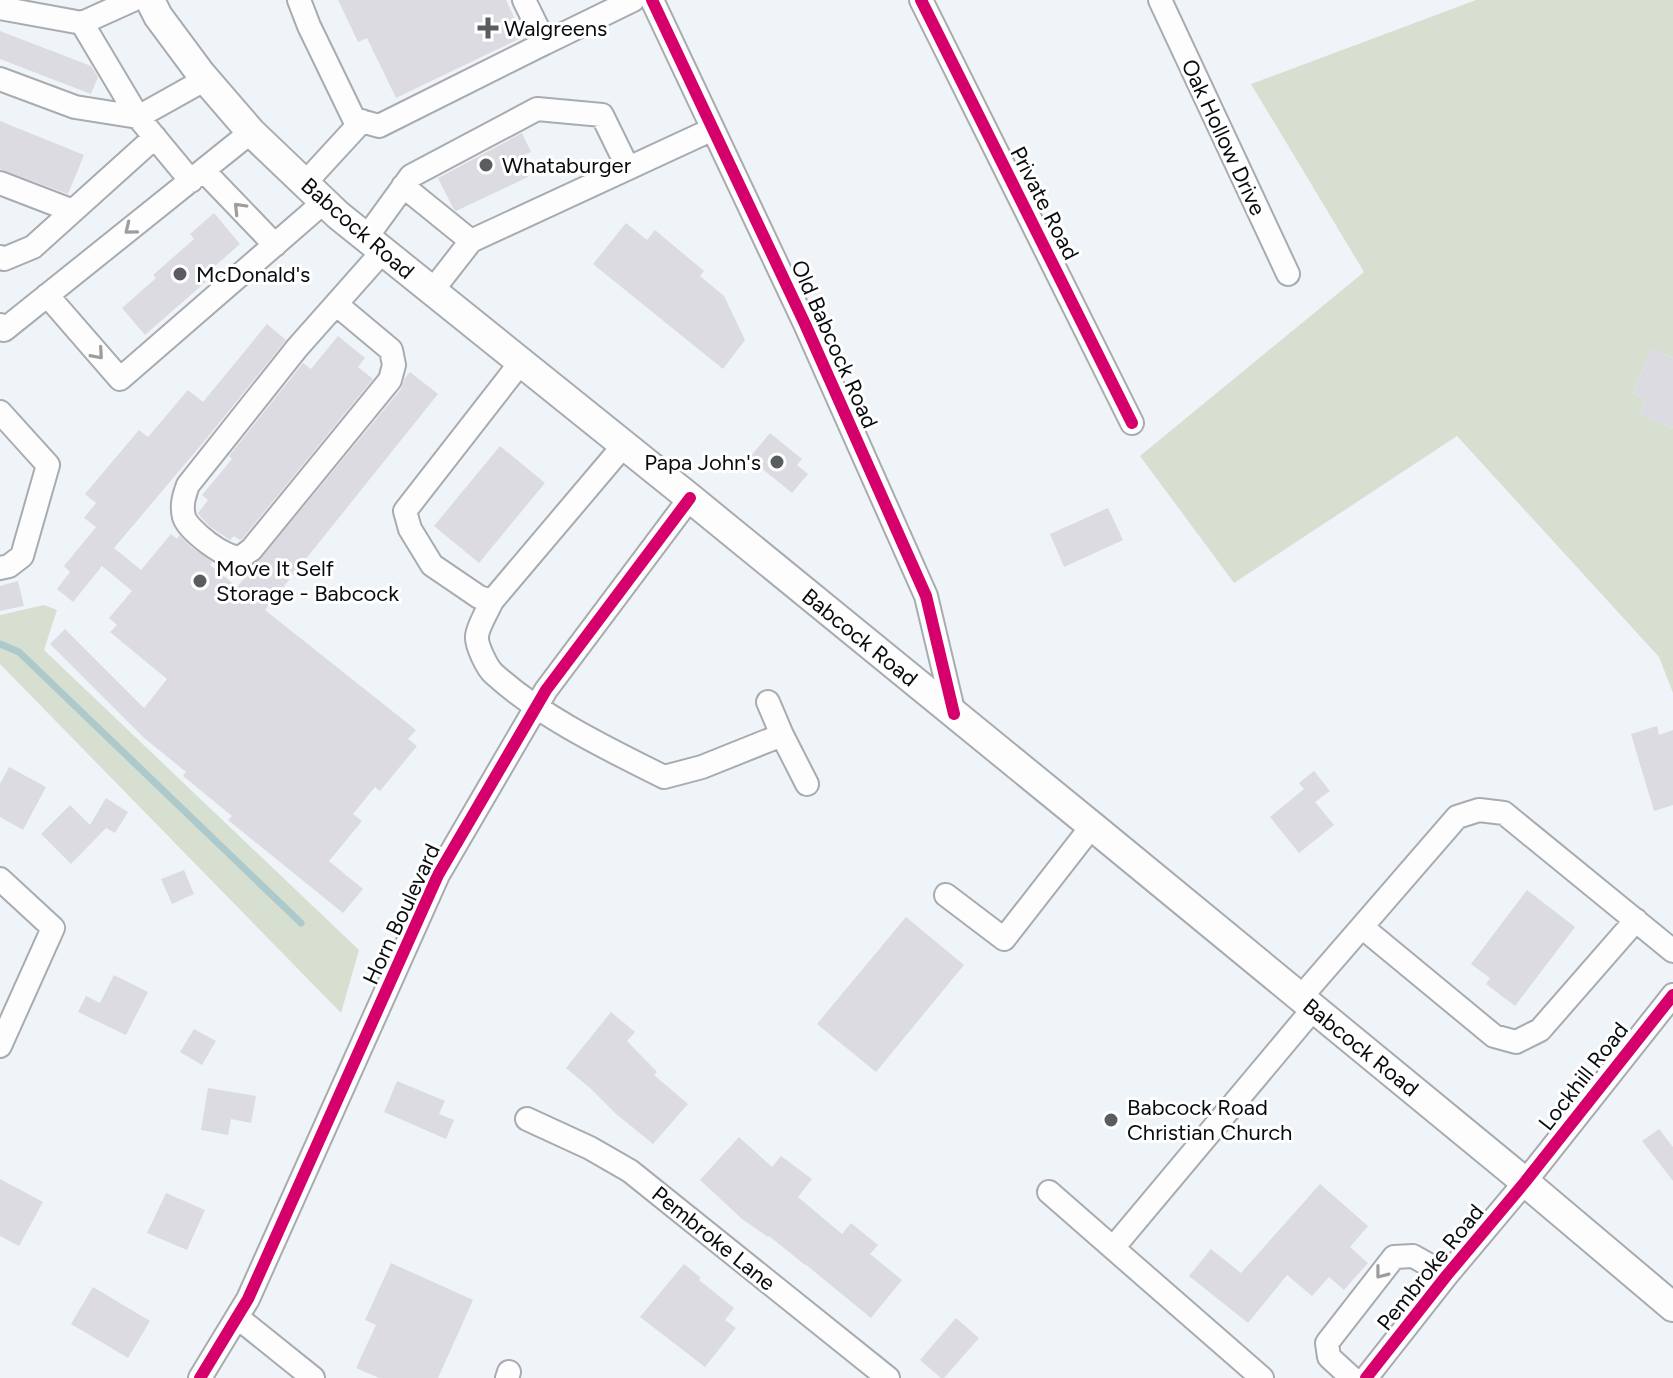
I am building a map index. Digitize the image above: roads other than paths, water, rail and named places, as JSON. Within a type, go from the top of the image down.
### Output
[{"type":"main road","name":"Babcock Road","points":[[150,0],[158,16],[206,79],[251,132],[314,193],[1307,1002],[1673,1307]]},
{"type":"street","points":[[0,8],[82,23],[133,0]]},
{"type":"street","points":[[299,0],[354,119],[379,126],[633,0]]},
{"type":"street","points":[[524,0],[545,43]]},
{"type":"street","name":"Old Babcock Road","points":[[652,0],[805,324],[926,596],[954,714]]},
{"type":"street","name":"Private Road","points":[[921,0],[1132,423]]},
{"type":"street","name":"Oak Hollow Drive","points":[[1160,0],[1288,274]]},
{"type":"street","points":[[82,23],[138,117],[155,137],[275,245]]},
{"type":"street","points":[[0,79],[75,107],[138,117],[206,79]]},
{"type":"street","points":[[336,304],[391,350],[394,365],[390,380],[251,550],[240,557],[227,556],[195,532],[185,519],[182,502],[188,485],[336,304],[374,244],[411,176],[537,109],[602,115],[628,168]]},
{"type":"street","points":[[47,295],[120,379],[275,245],[362,121]]},
{"type":"street","points":[[432,291],[471,241],[713,129]]},
{"type":"street","points":[[0,325],[4,330],[251,132]]},
{"type":"street","points":[[0,257],[4,259],[33,247],[155,137]]},
{"type":"street","points":[[0,183],[73,211]]},
{"type":"street","points":[[403,186],[471,241]]},
{"type":"street","points":[[492,601],[479,597],[432,565],[410,529],[405,511],[521,362]]},
{"type":"street","points":[[0,412],[48,465],[22,556],[9,566],[0,568]]},
{"type":"street","points":[[624,445],[492,601],[477,636],[482,654],[492,672],[536,706],[602,746],[664,777],[702,767],[782,735]]},
{"type":"street","name":"Horn Boulevard","points":[[200,1378],[248,1299],[438,875],[546,690],[690,498]]},
{"type":"street","points":[[768,702],[807,784]]},
{"type":"street","points":[[1113,1248],[1307,1002],[1362,927],[1457,817],[1479,810],[1504,813],[1673,951]]},
{"type":"street","points":[[946,895],[1004,939],[1092,826]]},
{"type":"street","points":[[0,879],[53,928],[0,1046]]},
{"type":"street","points":[[1362,927],[1494,1036],[1516,1042],[1540,1030],[1636,920]]},
{"type":"street","name":"Lockhill Road","points":[[1525,1182],[1673,995]]},
{"type":"street","name":"Pembroke Lane","points":[[527,1119],[590,1148],[630,1171],[888,1378]]},
{"type":"street","name":"Pembroke Road","points":[[1366,1378],[1525,1182]]},
{"type":"street","points":[[1049,1192],[1262,1378]]},
{"type":"street","points":[[1352,1378],[1329,1357],[1327,1343],[1394,1257],[1413,1256],[1447,1275]]},
{"type":"street","points":[[237,1317],[313,1378]]},
{"type":"waterway","points":[[0,644],[19,652],[301,923]]},
{"type":"place","name":"Walgreens","points":[[488,28]]},
{"type":"place","name":"Whataburger","points":[[486,165]]},
{"type":"place","name":"McDonald's","points":[[180,274]]},
{"type":"place","name":"Papa John's","points":[[777,462]]},
{"type":"place","name":"Move It Self Storage - Babcock","points":[[200,581]]},
{"type":"place","name":"Babcock Road Christian Church","points":[[1111,1120]]}]
